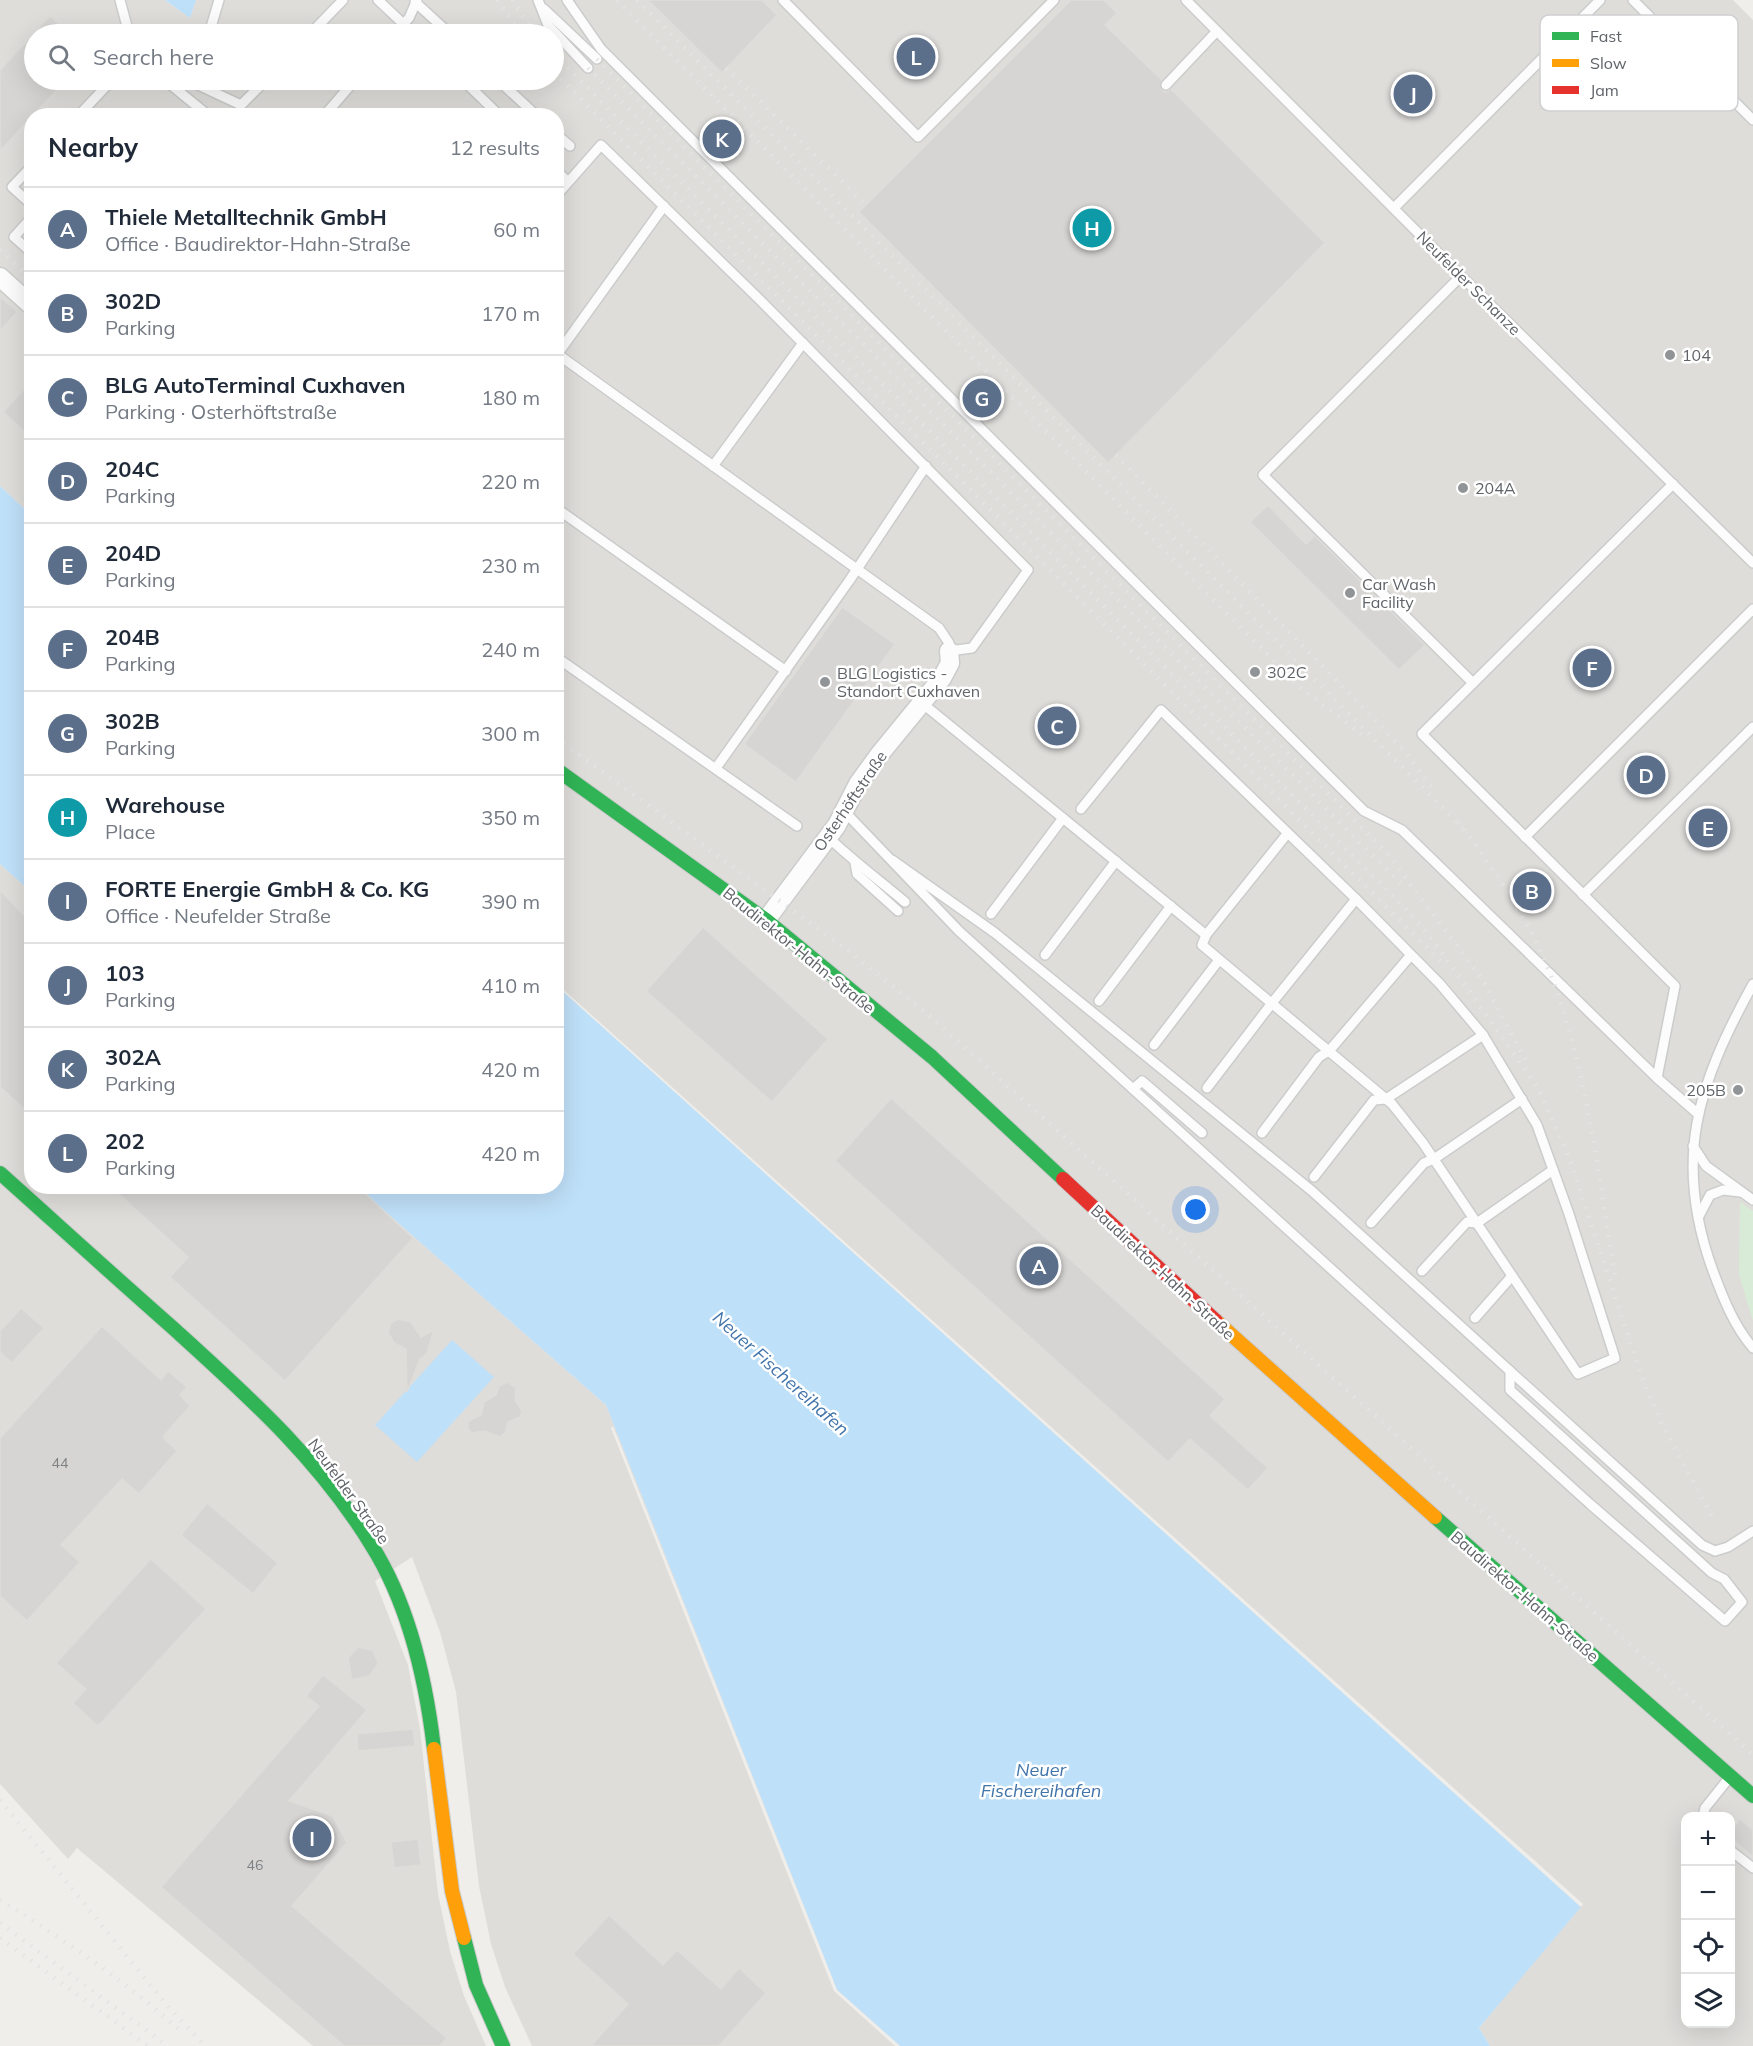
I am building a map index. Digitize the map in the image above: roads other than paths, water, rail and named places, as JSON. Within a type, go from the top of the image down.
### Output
[{"type":"street","points":[[0,278],[24,299]]},
{"type":"street","name":"Osterhöftstraße","points":[[766,920],[828,837],[860,781],[946,670],[950,663],[949,651]]},
{"type":"street","name":"Baudirektor-Hahn-Straße","points":[[564,775],[766,920],[932,1057],[1276,1377],[1753,1796]]},
{"type":"street","name":"Neufelder Straße","points":[[0,1173],[268,1414],[333,1490],[372,1547],[405,1617],[419,1658],[432,1729],[452,1891],[476,1985],[503,2046]]},
{"type":"lane","points":[[120,0],[126,24]]},
{"type":"lane","points":[[211,24],[219,0]]},
{"type":"lane","points":[[320,24],[343,0]]},
{"type":"lane","points":[[378,0],[401,24]]},
{"type":"lane","points":[[538,0],[548,24]]},
{"type":"lane","points":[[567,0],[602,49],[1364,811],[1402,830],[1657,1078],[1697,1113]]},
{"type":"lane","points":[[783,0],[918,137],[1054,0]]},
{"type":"lane","name":"Neufelder Schanze","points":[[1186,0],[1461,276],[1753,563]]},
{"type":"lane","points":[[1585,15],[1600,0]]},
{"type":"lane","points":[[1633,0],[1648,15]]},
{"type":"lane","points":[[403,24],[416,1],[440,24]]},
{"type":"lane","points":[[543,9],[559,24]]},
{"type":"lane","points":[[564,28],[597,59]]},
{"type":"lane","points":[[1166,85],[1217,31]]},
{"type":"lane","points":[[564,42],[588,68]]},
{"type":"lane","points":[[1394,208],[1540,61]]},
{"type":"lane","points":[[85,108],[102,90]]},
{"type":"lane","points":[[178,90],[200,108]]},
{"type":"lane","points":[[189,99],[192,90]]},
{"type":"lane","points":[[212,90],[241,105],[256,90]]},
{"type":"lane","points":[[331,108],[346,90]]},
{"type":"lane","points":[[473,90],[492,108]]},
{"type":"lane","points":[[509,90],[528,108]]},
{"type":"lane","points":[[1738,105],[1753,120]]},
{"type":"lane","points":[[564,141],[570,146]]},
{"type":"lane","points":[[564,185],[601,145],[803,343],[1028,570],[972,648],[949,651],[949,643],[939,628],[564,360]]},
{"type":"lane","points":[[24,174],[12,187],[24,198]]},
{"type":"lane","points":[[564,178],[567,181]]},
{"type":"lane","points":[[564,345],[663,206]]},
{"type":"lane","points":[[24,226],[14,237],[24,246]]},
{"type":"lane","points":[[1461,276],[1263,475],[1473,683]]},
{"type":"lane","points":[[713,466],[803,343]]},
{"type":"lane","points":[[716,768],[786,671],[926,466]]},
{"type":"lane","points":[[1657,1078],[1675,986],[1422,734],[1672,484]]},
{"type":"lane","points":[[564,514],[786,671]]},
{"type":"lane","points":[[1525,837],[1753,609]]},
{"type":"lane","points":[[564,663],[797,826]]},
{"type":"lane","points":[[922,703],[1206,935]]},
{"type":"lane","points":[[1081,809],[1161,710],[1440,984],[1483,1035],[1537,1125],[1615,1358],[1578,1374],[1434,1159],[1386,1099],[1202,945],[1206,935],[1287,834]]},
{"type":"lane","points":[[1583,895],[1753,727]]},
{"type":"lane","points":[[844,811],[959,931],[1590,1504],[1725,1622],[1742,1602],[1725,1580],[1712,1573],[1510,1389],[1510,1371]]},
{"type":"lane","points":[[991,914],[1063,818]]},
{"type":"lane","points":[[828,837],[855,863],[866,868],[905,902]]},
{"type":"lane","points":[[892,860],[995,933],[1312,1191],[1702,1545],[1715,1551],[1743,1539],[1753,1530]]},
{"type":"lane","points":[[1045,956],[1116,861]]},
{"type":"lane","points":[[855,863],[857,874],[898,911]]},
{"type":"lane","points":[[1208,1088],[1272,1003],[1356,899]]},
{"type":"lane","points":[[1099,1001],[1171,906]]},
{"type":"lane","points":[[1262,1133],[1319,1057],[1329,1051],[1411,955]]},
{"type":"lane","points":[[1154,1045],[1219,960]]},
{"type":"lane","points":[[1753,984],[1719,1052],[1697,1113],[1692,1145],[1698,1220],[1722,1296],[1744,1338],[1753,1348]]},
{"type":"lane","points":[[1314,1177],[1374,1100],[1386,1099],[1483,1035]]},
{"type":"lane","points":[[1133,1089],[1142,1081],[1202,1133]]},
{"type":"lane","points":[[1371,1223],[1424,1163],[1434,1159],[1522,1099]]},
{"type":"lane","points":[[1692,1145],[1706,1166],[1753,1200]]},
{"type":"lane","points":[[1422,1271],[1467,1222],[1477,1223],[1553,1170]]},
{"type":"lane","points":[[1698,1220],[1702,1205],[1710,1195],[1723,1190],[1742,1192]]},
{"type":"lane","points":[[1474,1318],[1512,1276]]},
{"type":"lane","points":[[1704,1812],[1730,1776]]},
{"type":"lane","points":[[1735,1853],[1753,1868]]},
{"type":"water","points":[[165,0],[196,0],[190,18]]},
{"type":"water","points":[[0,486],[24,508],[24,886],[0,864]]},
{"type":"water","name":"Neuer Fischereihafen","points":[[564,992],[1581,1907],[1479,2028],[1490,2046],[900,2046],[837,1990],[606,1405],[365,1194],[564,1194]]},
{"type":"water","points":[[452,1340],[494,1377],[417,1462],[375,1425]]},
{"type":"railway","points":[[497,0],[514,24]]},
{"type":"railway","points":[[512,0],[528,24]]},
{"type":"railway","points":[[617,0],[1301,688],[1365,737]]},
{"type":"railway","points":[[637,0],[1463,828]]},
{"type":"railway","points":[[597,59],[1386,852],[1482,979],[1526,1061]]},
{"type":"railway","points":[[564,64],[1407,910],[1435,943],[1538,1088],[1570,1160],[1642,1378],[1661,1423],[1714,1520]]},
{"type":"railway","points":[[588,68],[1403,886]]},
{"type":"railway","points":[[726,68],[866,205]]},
{"type":"railway","points":[[564,82],[1443,964]]},
{"type":"railway","points":[[0,250],[24,272]]},
{"type":"railway","points":[[1116,455],[1372,717],[1407,754],[1433,789]]},
{"type":"railway","points":[[564,744],[854,955],[932,1018],[1753,1755]]},
{"type":"railway","points":[[1458,822],[1521,914],[1550,973],[1563,1009],[1590,1122],[1615,1275]]},
{"type":"railway","points":[[0,1800],[164,2002],[205,2046]]},
{"type":"railway","points":[[0,1900],[95,1963],[184,2034]]},
{"type":"railway","points":[[0,1923],[168,2046]]},
{"type":"railway","points":[[0,1938],[148,2046]]},
{"type":"place","name":"202","points":[[916,57]]},
{"type":"place","name":"103","points":[[1413,94]]},
{"type":"place","name":"302A","points":[[722,139]]},
{"type":"place","name":"Warehouse","points":[[1092,228]]},
{"type":"place","name":"104","points":[[1670,355]]},
{"type":"place","name":"302B","points":[[982,398]]},
{"type":"place","name":"204A","points":[[1463,488]]},
{"type":"place","name":"Car Wash Facility","points":[[1350,593]]},
{"type":"place","name":"204B","points":[[1592,668]]},
{"type":"place","name":"302C","points":[[1255,672]]},
{"type":"place","name":"BLG Logistics - Standort Cuxhaven","points":[[825,682]]},
{"type":"place","name":"BLG AutoTerminal Cuxhaven","points":[[1057,726]]},
{"type":"place","name":"204C","points":[[1646,775]]},
{"type":"place","name":"204D","points":[[1708,828]]},
{"type":"place","name":"302D","points":[[1532,891]]},
{"type":"place","name":"205B","points":[[1738,1090]]},
{"type":"place","name":"Thiele Metalltechnik GmbH","points":[[1039,1266]]},
{"type":"place","name":"FORTE Energie GmbH & Co. KG","points":[[312,1838]]}]
